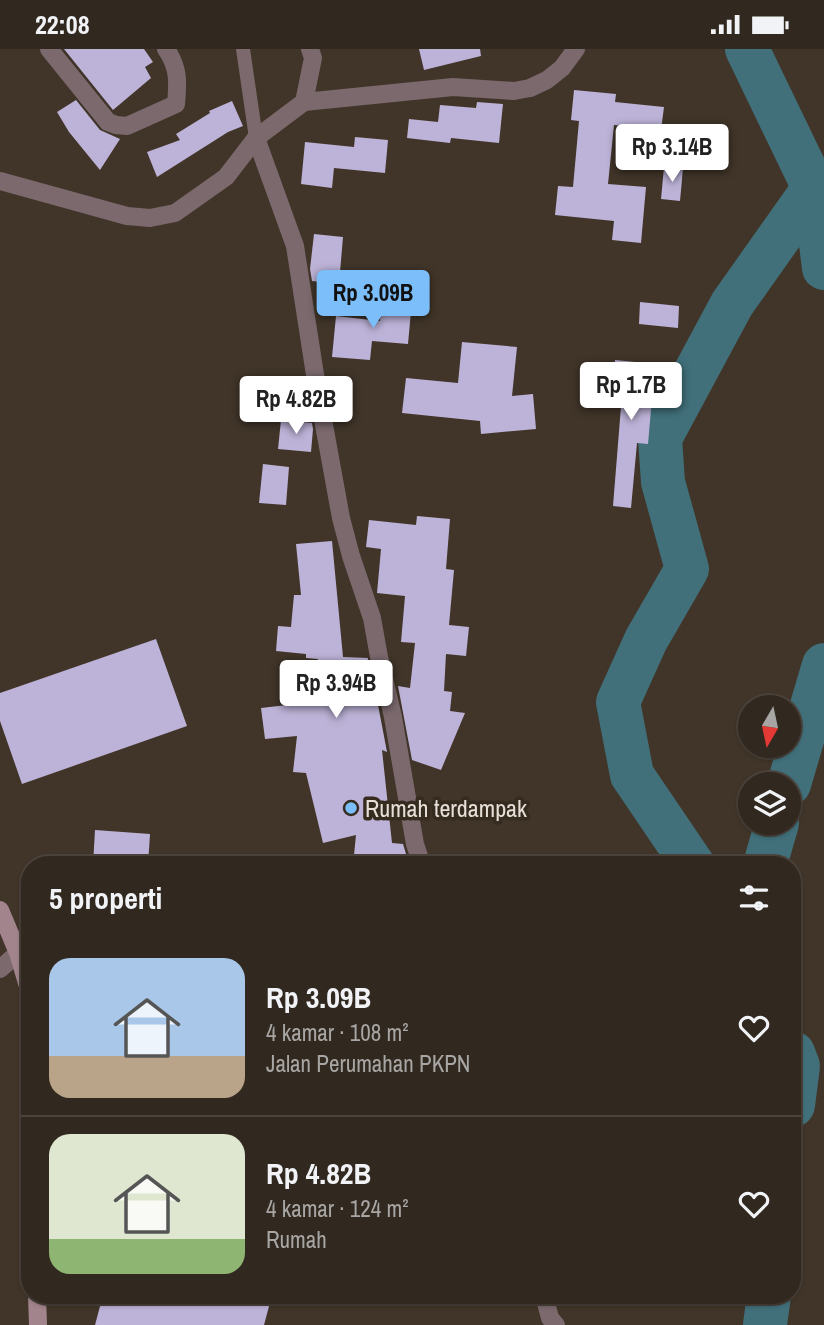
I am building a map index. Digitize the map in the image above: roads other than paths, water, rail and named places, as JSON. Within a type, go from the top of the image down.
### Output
[{"type":"main road","points":[[0,910],[21,963]]},
{"type":"main road","points":[[37,1304],[38,1325]]},
{"type":"street","points":[[49,49],[108,122],[116,125],[127,125],[176,104],[178,80],[174,60],[166,49]]},
{"type":"street","points":[[303,102],[313,58],[310,49]]},
{"type":"street","points":[[0,181],[127,216],[150,218],[175,213],[226,177],[256,138],[303,102],[453,87],[514,91],[530,88],[547,80],[562,68],[576,49]]},
{"type":"street","points":[[256,138],[295,246],[341,518],[372,618],[419,856]]},
{"type":"street","points":[[0,969],[18,953]]},
{"type":"street","points":[[546,1304],[550,1318],[556,1325]]},
{"type":"lane","points":[[243,49],[256,138]]},
{"type":"waterway","points":[[747,49],[814,188],[824,268]]},
{"type":"waterway","points":[[687,856],[632,775],[618,702],[646,640],[687,569],[663,482],[660,438],[732,304],[814,188]]},
{"type":"waterway","points":[[793,772],[824,665]]},
{"type":"waterway","points":[[768,856],[774,835]]},
{"type":"waterway","points":[[765,1325],[768,1304]]},
{"type":"place","name":"Rumah terdampak","points":[[351,808]]}]
